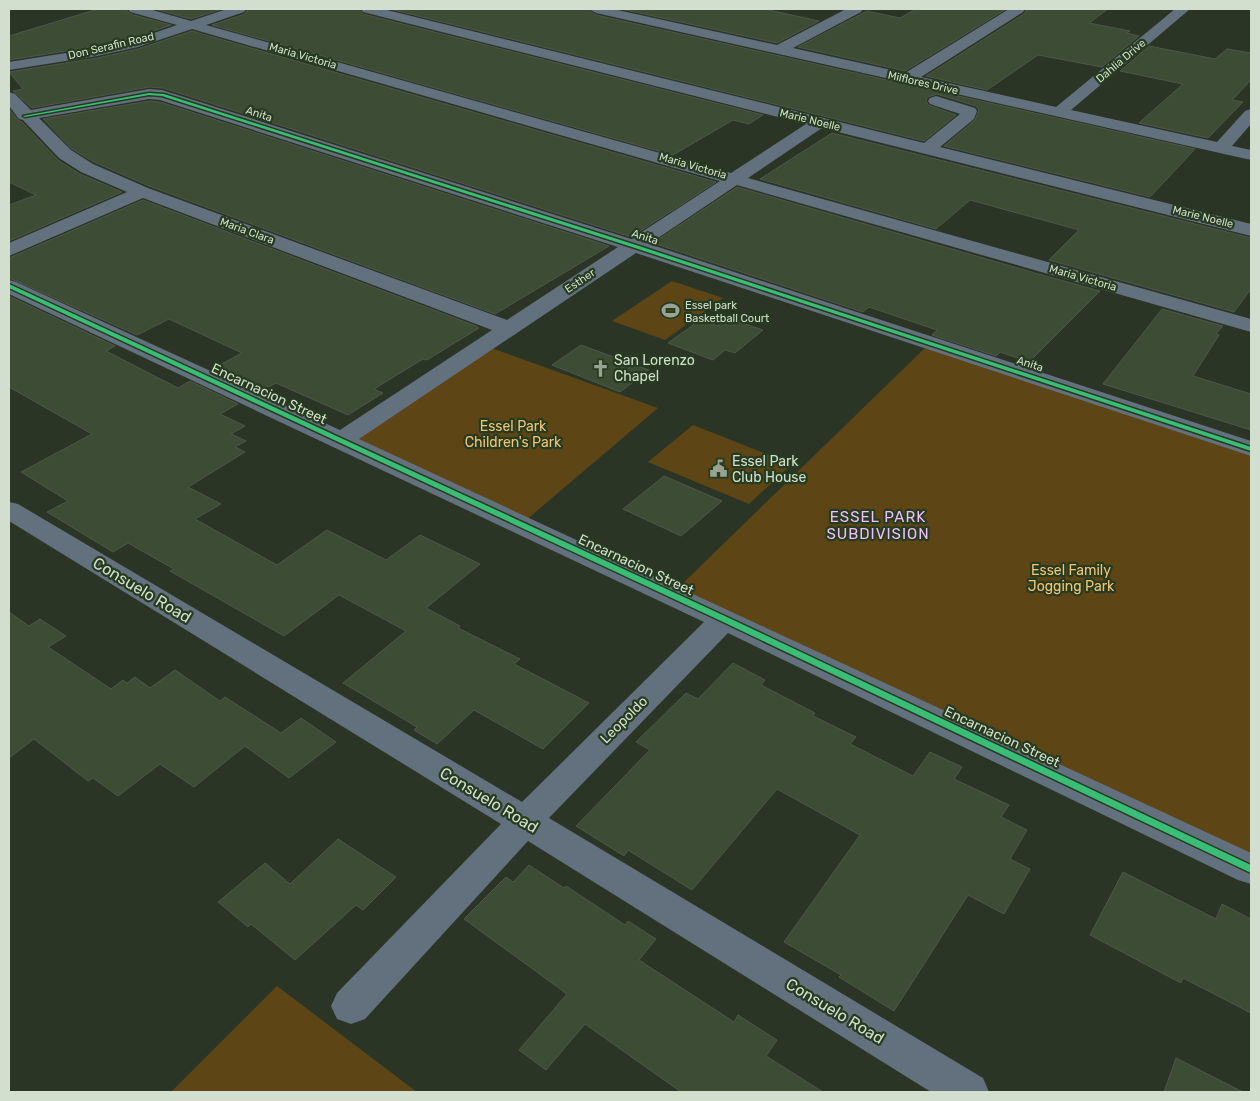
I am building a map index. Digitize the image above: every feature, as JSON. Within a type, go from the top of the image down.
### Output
[{"type":"street","name":"Maria Victoria","points":[[135,9],[1251,326]]},
{"type":"street","name":"Don Serafin Road","points":[[9,66],[98,52],[138,43],[239,9]]},
{"type":"street","name":"Marie Noelle","points":[[368,9],[1251,230]]},
{"type":"street","name":"Milflores Drive","points":[[596,9],[1251,155]]},
{"type":"street","points":[[779,50],[856,9]]},
{"type":"street","points":[[907,79],[1018,9]]},
{"type":"street","name":"Dahlia Drive","points":[[1058,113],[1183,9]]},
{"type":"street","points":[[659,23],[683,12]]},
{"type":"street","name":"Anita","points":[[25,116],[148,94],[162,95],[634,246],[1251,449]]},
{"type":"street","name":"Maria Clara","points":[[9,98],[65,154],[86,168],[142,192],[507,328]]},
{"type":"street","points":[[928,148],[968,116],[969,111],[936,101]]},
{"type":"street","points":[[1221,148],[1251,114]]},
{"type":"street","name":"Esther","points":[[340,441],[507,328],[737,179],[820,122]]},
{"type":"street","points":[[929,129],[947,133]]},
{"type":"street","points":[[9,250],[142,192]]},
{"type":"street","name":"Encarnacion Street","points":[[9,286],[724,619],[1251,869]]},
{"type":"street","name":"Consuelo Road","points":[[9,510],[525,821],[968,1092]]},
{"type":"street","name":"Leopoldo","points":[[350,1006],[525,821],[724,619]]},
{"type":"green space","points":[[672,281],[723,298],[665,340],[612,321]]},
{"type":"green space","name":"Essel Family Jogging Park","points":[[928,345],[1251,452],[1251,859],[677,589]]},
{"type":"green space","name":"Essel Park Children's Park","points":[[486,346],[658,408],[525,521],[346,440]]},
{"type":"green space","points":[[693,425],[792,464],[749,504],[648,462]]},
{"type":"green space","points":[[277,986],[417,1092],[171,1092]]},
{"type":"building","points":[[98,9],[126,9],[130,14],[171,25],[133,38],[97,46],[9,60],[9,36]]},
{"type":"building","points":[[155,9],[222,9],[191,19]]},
{"type":"building","points":[[248,9],[359,9],[363,14],[763,115],[749,124],[733,120],[673,155],[212,25],[245,14]]},
{"type":"building","points":[[390,9],[587,9],[596,15],[1195,149],[1150,197],[944,146],[975,120],[979,110],[976,106],[937,94],[928,97],[926,100],[928,105],[956,115],[924,141]]},
{"type":"building","points":[[621,9],[764,9],[819,21],[777,43]]},
{"type":"building","points":[[916,9],[1006,9],[905,71],[798,47],[867,11],[900,18]]},
{"type":"building","points":[[1027,9],[1108,9],[1089,23],[1130,31],[1126,33],[1139,36],[1102,67],[1038,55],[987,90],[926,76],[1024,14]]},
{"type":"building","points":[[192,31],[716,182],[631,237],[163,88],[149,87],[32,108],[13,91],[23,89],[9,72],[97,58],[138,49]]},
{"type":"building","points":[[1149,46],[1215,59],[1227,49],[1251,53],[1251,80],[1232,100],[1243,102],[1208,138],[1139,123],[1183,84],[1120,71]]},
{"type":"building","points":[[149,101],[160,102],[609,246],[495,314],[149,186],[94,162],[72,149],[43,119]]},
{"type":"building","points":[[9,109],[58,160],[80,174],[122,192],[9,241],[9,205],[36,195],[9,182]]},
{"type":"building","points":[[832,133],[1251,238],[1251,289],[1234,312],[1049,260],[1079,230],[970,200],[936,229],[760,179]]},
{"type":"building","points":[[737,187],[1100,291],[1029,362],[1000,352],[996,356],[932,335],[937,330],[869,307],[863,312],[653,243]]},
{"type":"building","points":[[143,200],[479,328],[427,360],[423,359],[374,389],[383,393],[348,415],[276,383],[260,391],[212,369],[242,353],[169,319],[137,335],[9,278],[9,258]]},
{"type":"building","points":[[9,296],[115,346],[106,351],[178,388],[190,381],[238,404],[220,414],[245,426],[231,434],[246,441],[235,447],[245,452],[188,487],[221,504],[195,519],[277,565],[327,530],[386,560],[420,535],[480,564],[426,608],[460,626],[458,628],[520,659],[514,664],[589,703],[543,749],[474,710],[437,744],[414,730],[417,727],[343,683],[406,631],[339,595],[284,636],[170,571],[174,569],[128,543],[113,552],[47,512],[68,501],[21,472],[92,434],[9,387]]},
{"type":"building","points":[[1162,309],[1223,326],[1216,334],[1219,335],[1193,376],[1251,394],[1251,430],[1103,384]]},
{"type":"building","points":[[728,318],[763,330],[735,353],[725,350],[713,360],[668,343],[700,320],[718,326]]},
{"type":"building","name":"San Lorenzo Chapel","points":[[581,345],[649,370],[620,392],[552,365]]},
{"type":"building","points":[[664,476],[722,501],[681,536],[623,509]]},
{"type":"building","points":[[9,612],[29,626],[40,619],[66,636],[48,647],[111,689],[123,680],[127,683],[135,677],[150,688],[175,670],[220,701],[225,697],[281,733],[301,718],[336,742],[289,778],[245,746],[194,787],[160,764],[118,796],[93,778],[88,781],[34,739],[9,758]]},
{"type":"building","points":[[733,663],[765,680],[761,685],[815,713],[813,716],[856,737],[850,744],[913,776],[930,752],[962,767],[954,779],[1009,805],[1001,817],[1027,830],[1010,859],[1030,869],[1004,914],[968,895],[894,1011],[839,977],[841,975],[784,942],[860,835],[777,789],[692,890],[628,850],[624,856],[576,826],[650,750],[636,742],[686,693],[698,699]]},
{"type":"building","points":[[338,839],[396,877],[363,910],[356,905],[295,960],[251,924],[248,927],[218,902],[265,863],[290,884]]},
{"type":"building","points":[[529,865],[564,888],[566,886],[625,925],[628,921],[656,939],[639,960],[734,1022],[738,1015],[777,1040],[766,1056],[823,1092],[681,1092],[585,1024],[546,1070],[519,1050],[567,994],[464,919],[506,877],[513,882]]},
{"type":"building","points":[[1123,872],[1216,919],[1222,904],[1251,919],[1251,1013],[1183,978],[1181,983],[1090,935]]},
{"type":"building","points":[[1176,1058],[1243,1092],[1164,1092]]},
{"type":"cycle path","points":[[25,116],[149,94],[162,95],[634,246],[1251,449]]},
{"type":"cycle path","points":[[9,286],[724,619],[1251,869]]},
{"type":"place","name":"Essel park Basketball Court","points":[[671,311]]},
{"type":"place","name":"San Lorenzo Chapel","points":[[600,368]]},
{"type":"place","name":"Essel Park Club House","points":[[718,469]]},
{"type":"district","name":"ESSEL PARK SUBDIVISION","points":[[878,526]]}]
